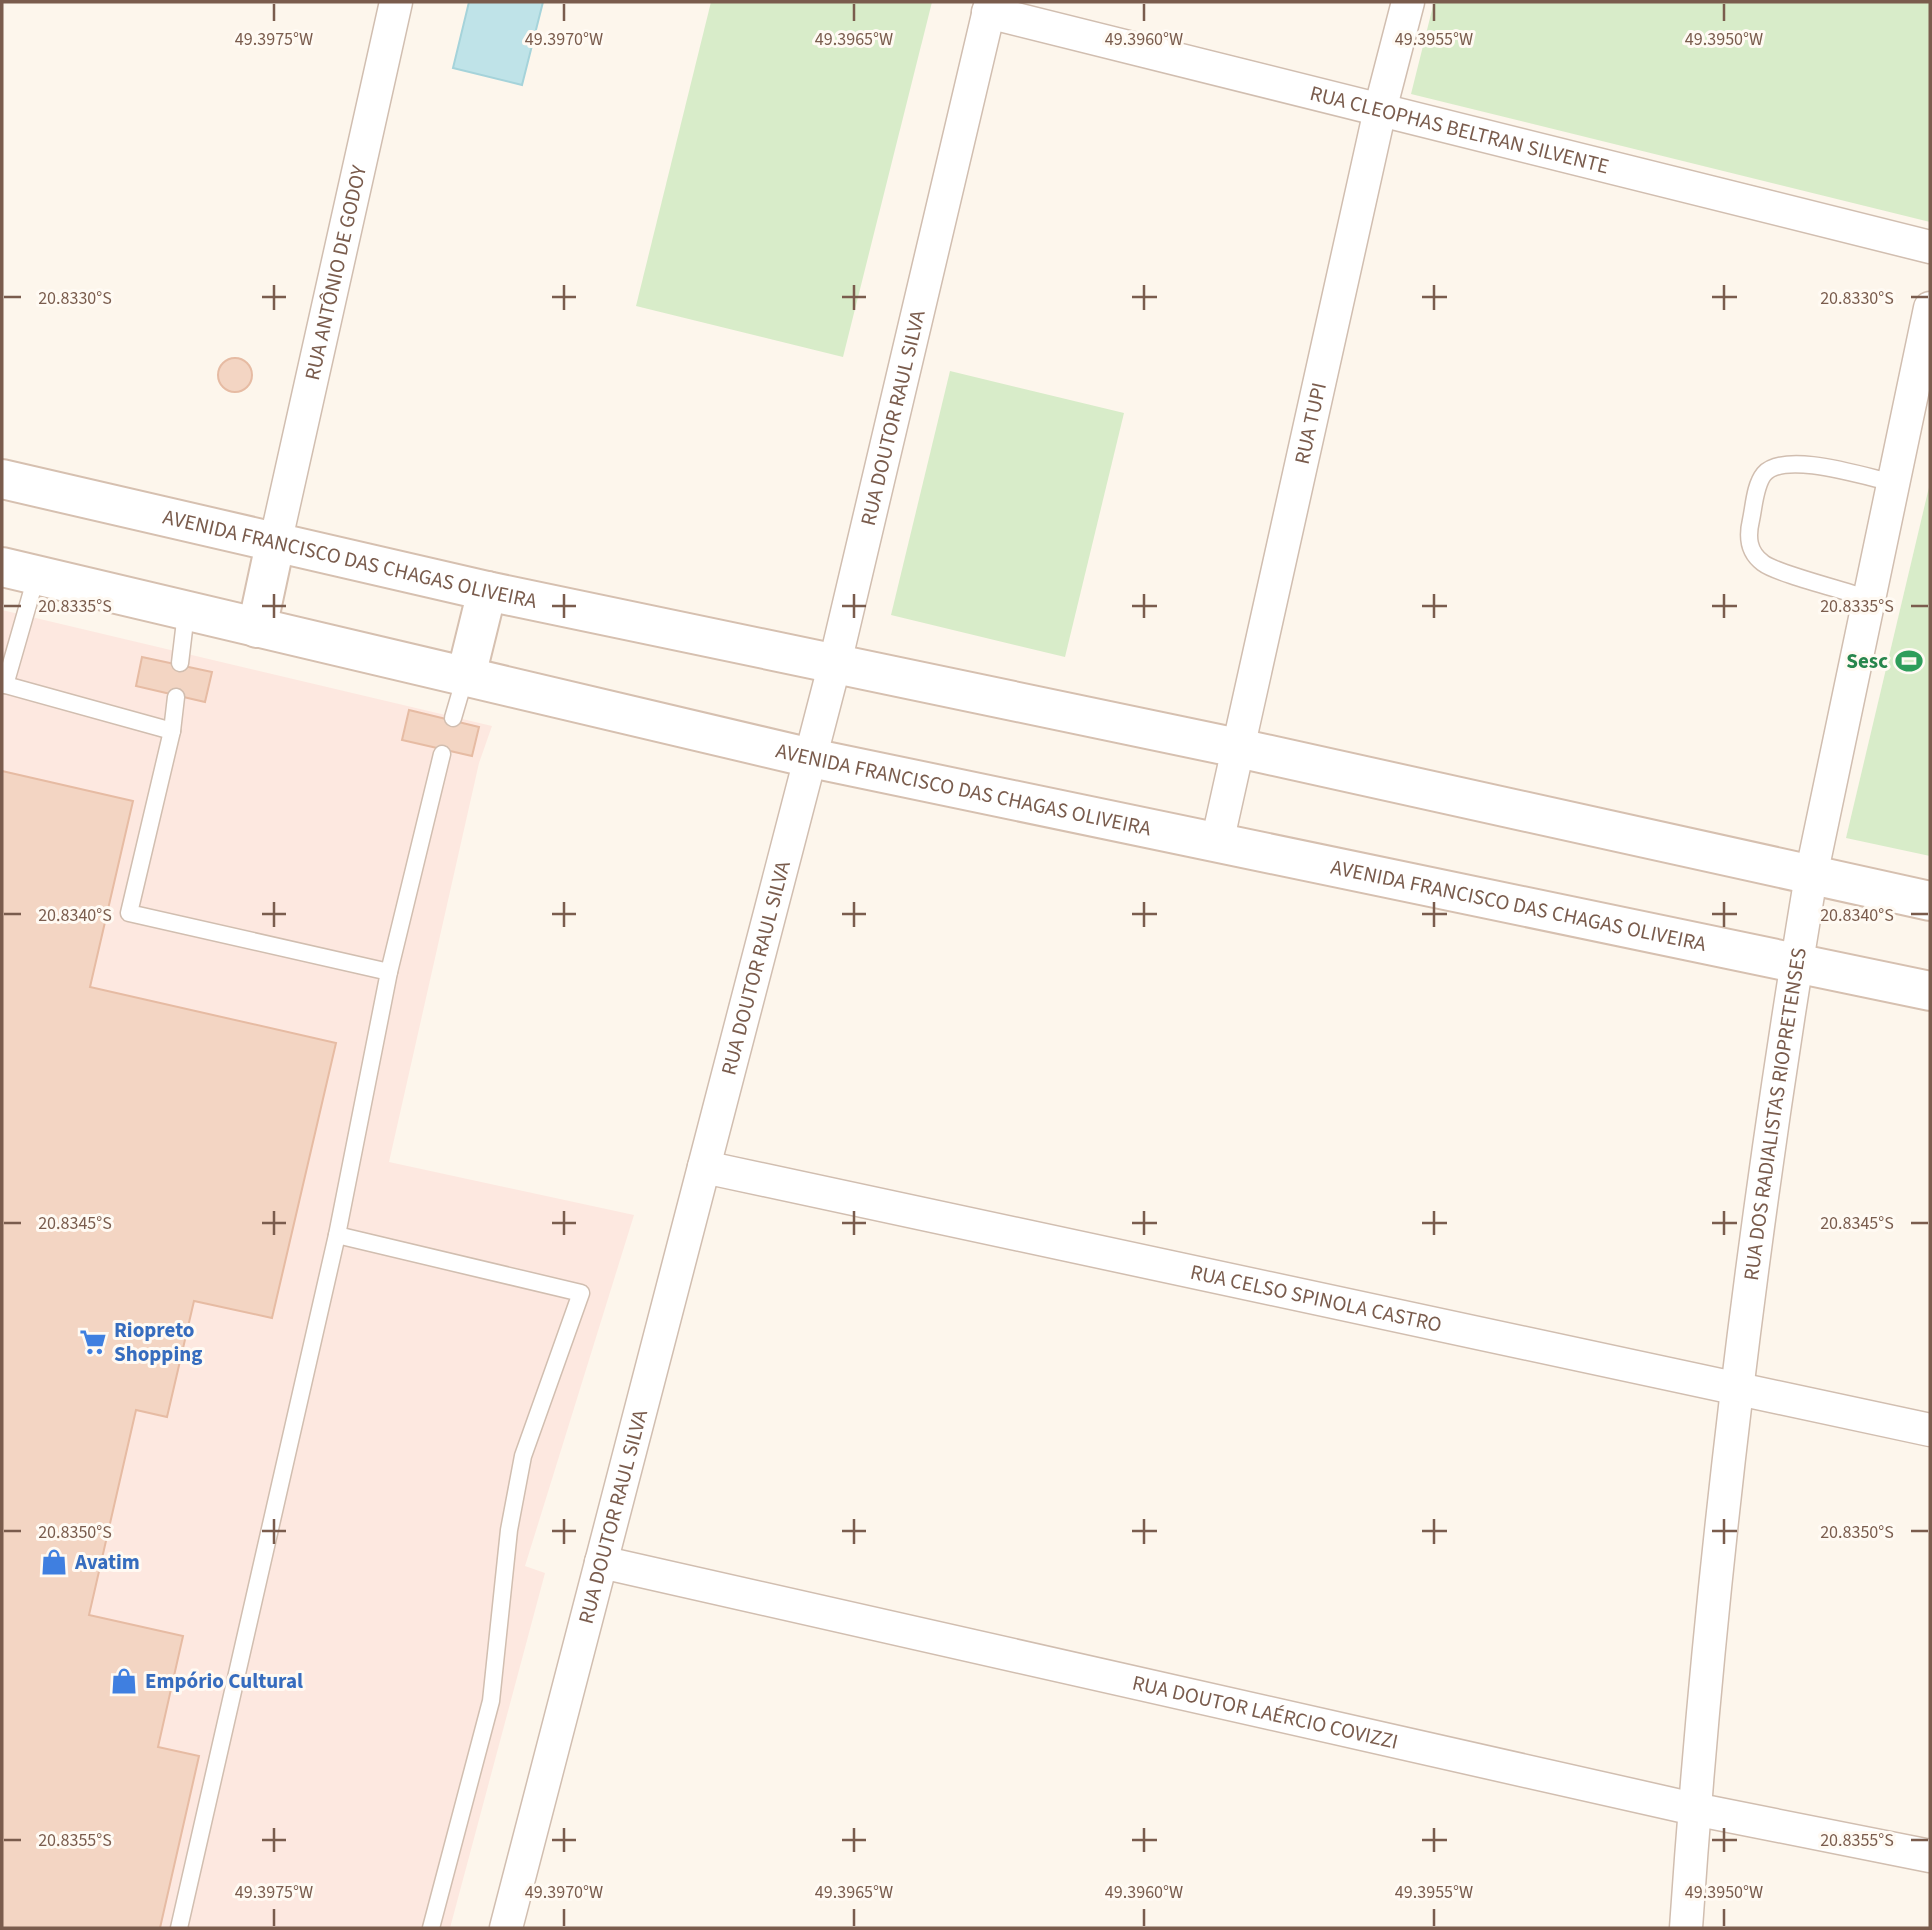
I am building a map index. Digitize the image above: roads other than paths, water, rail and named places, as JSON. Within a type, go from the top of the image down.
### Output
[{"type":"main road","name":"AVENIDA FRANCISCO DAS CHAGAS OLIVEIRA","points":[[2,479],[487,591],[1238,748],[1930,901]]},
{"type":"main road","points":[[257,628],[275,544]]},
{"type":"main road","name":"AVENIDA FRANCISCO DAS CHAGAS OLIVEIRA","points":[[19,572],[811,758],[1930,991]]},
{"type":"main road","points":[[466,676],[487,591]]},
{"type":"street","name":"RUA ANTÔNIO DE GODOY","points":[[275,544],[396,2]]},
{"type":"street","name":"RUA TUPI","points":[[1217,843],[1380,110],[1408,2]]},
{"type":"street","name":"RUA CLEOPHAS BELTRAN SILVENTE","points":[[989,7],[1380,110],[1930,247]]},
{"type":"street","name":"RUA DOUTOR RAUL SILVA","points":[[506,1928],[835,663],[989,7]]},
{"type":"street","name":"RUA DOS RADIALISTAS RIOPRETENSES","points":[[1686,1928],[1694,1808],[1737,1388],[1796,963],[1811,876],[1930,308]]},
{"type":"street","name":"RUA CELSO SPINOLA CASTRO","points":[[704,1167],[1930,1430]]},
{"type":"street","name":"RUA DOUTOR LAÉRCIO COVIZZI","points":[[601,1562],[1694,1808],[1930,1856]]},
{"type":"lane","points":[[1869,598],[1764,564],[1750,549],[1748,531],[1758,486],[1764,473],[1781,464],[1813,465],[1894,482]]},
{"type":"lane","points":[[19,572],[3,685],[172,731]]},
{"type":"lane","points":[[180,663],[186,613]]},
{"type":"lane","points":[[453,718],[466,676]]},
{"type":"lane","points":[[176,697],[172,731],[129,913],[389,972]]},
{"type":"lane","points":[[179,1928],[337,1235],[389,972],[442,754]]},
{"type":"lane","points":[[337,1235],[581,1293],[523,1456],[509,1530],[491,1700],[431,1928]]},
{"type":"water","points":[[469,2],[543,2],[522,85],[453,68]]},
{"type":"place","name":"Sesc","points":[[1909,661]]},
{"type":"place","name":"Riopreto Shopping","points":[[93,1342]]},
{"type":"place","name":"Avatim","points":[[54,1562]]},
{"type":"place","name":"Empório Cultural","points":[[124,1681]]}]
